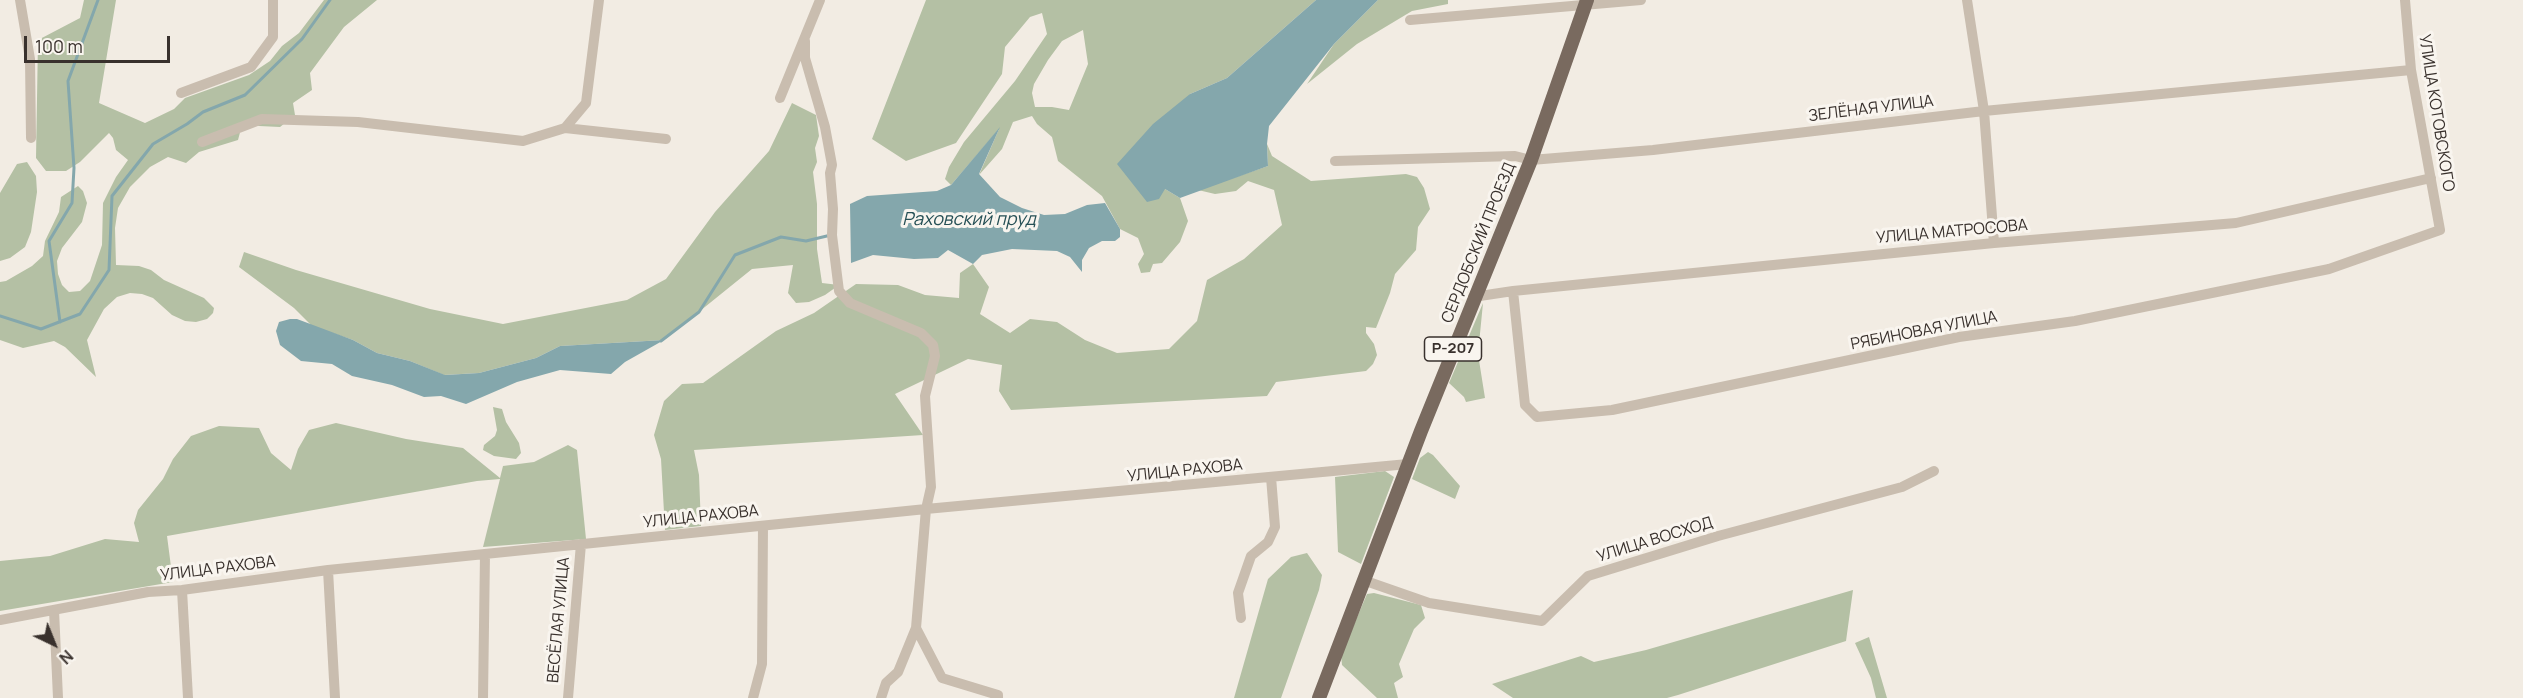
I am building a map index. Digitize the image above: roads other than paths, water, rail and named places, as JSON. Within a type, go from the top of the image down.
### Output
[{"type":"main road","name":"СЕРДОБСКИЙ ПРОЕЗД","points":[[1319,698],[1473,297],[1530,160],[1586,2]]},
{"type":"street","points":[[20,0],[30,59],[31,138]]},
{"type":"street","points":[[181,93],[251,68],[273,37],[273,0]]},
{"type":"street","points":[[565,128],[586,103],[599,0]]},
{"type":"street","points":[[780,98],[820,0]]},
{"type":"street","points":[[1410,20],[1586,2],[1641,0]]},
{"type":"street","points":[[1967,0],[1984,111],[1994,243]]},
{"type":"street","name":"УЛИЦА КОТОВСКОГО","points":[[2405,0],[2411,70],[2440,230]]},
{"type":"street","points":[[805,41],[805,58],[825,127],[832,165],[830,173],[833,209],[832,235],[839,291],[850,303],[921,333],[933,345],[934,356],[925,396],[932,487],[926,509],[916,628],[898,672],[886,683],[880,698]]},
{"type":"street","name":"ЗЕЛЁНАЯ УЛИЦА","points":[[1335,160],[1515,156],[1530,160],[1653,150],[1984,111],[2411,70]]},
{"type":"street","points":[[202,142],[262,119],[358,122],[523,141],[565,128],[666,139]]},
{"type":"street","name":"УЛИЦА МАТРОСОВА","points":[[1473,297],[1513,291],[1994,243],[2236,223],[2431,178]]},
{"type":"street","name":"РЯБИНОВАЯ УЛИЦА","points":[[1513,291],[1525,405],[1537,417],[1612,410],[1959,337],[2075,321],[2329,269],[2440,230]]},
{"type":"street","name":"УЛИЦА РАХОВА","points":[[0,620],[148,592],[182,590],[328,570],[926,509],[1408,464]]},
{"type":"street","name":"УЛИЦА ВОСХОД","points":[[1363,580],[1429,603],[1542,621],[1588,576],[1718,536],[1902,487],[1934,471]]},
{"type":"street","points":[[1241,618],[1238,593],[1251,556],[1268,542],[1275,528],[1271,477]]},
{"type":"street","points":[[753,698],[762,664],[763,526]]},
{"type":"street","name":"ВЕСЁЛАЯ УЛИЦА","points":[[568,698],[581,544]]},
{"type":"street","points":[[483,698],[485,554]]},
{"type":"street","points":[[328,570],[335,698]]},
{"type":"street","points":[[182,590],[188,698]]},
{"type":"street","points":[[54,610],[58,698]]},
{"type":"street","points":[[916,628],[942,678],[998,696]]},
{"type":"water","points":[[1316,0],[1378,0],[1334,44],[1269,126],[1268,166],[1180,198],[1165,189],[1159,199],[1147,202],[1117,164],[1153,124],[1190,94],[1227,78]]},
{"type":"water","name":"Раховский пруд","points":[[1000,127],[979,174],[1000,197],[1022,208],[1044,215],[1065,214],[1087,205],[1105,203],[1120,229],[1120,237],[1115,241],[1102,241],[1089,248],[1082,260],[1082,272],[1070,257],[1057,251],[1012,249],[982,255],[973,264],[948,250],[938,258],[914,259],[873,255],[851,263],[850,204],[867,196],[937,191],[951,185]]},
{"type":"water","points":[[297,319],[353,340],[377,353],[410,361],[445,375],[479,373],[536,358],[560,346],[664,340],[625,362],[611,374],[560,370],[517,382],[466,404],[441,396],[424,397],[392,385],[352,376],[332,364],[301,361],[280,345],[276,331],[279,322]]},
{"type":"waterway","points":[[60,322],[49,241],[72,203],[74,168],[68,81],[98,0]]},
{"type":"waterway","points":[[0,316],[41,329],[80,314],[109,270],[112,196],[153,144],[203,112],[245,95],[302,39],[330,0]]},
{"type":"waterway","points":[[661,341],[699,312],[735,255],[781,237],[806,241],[831,235]]}]
